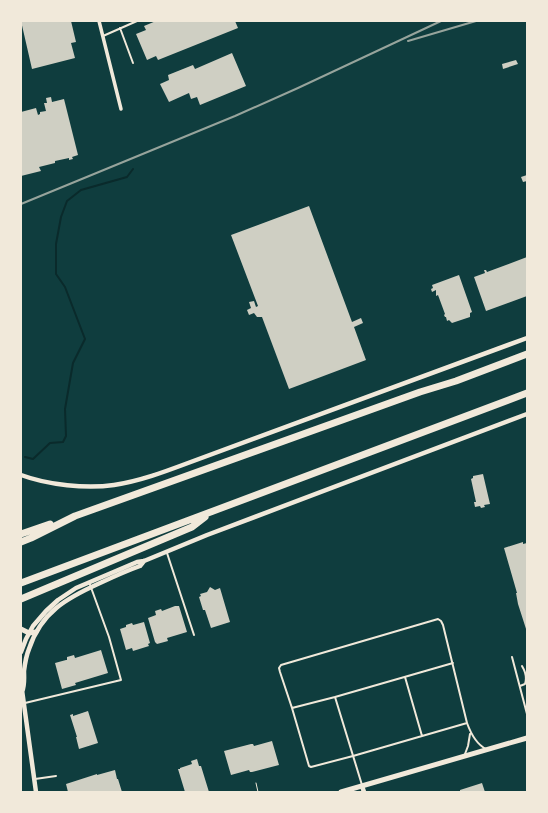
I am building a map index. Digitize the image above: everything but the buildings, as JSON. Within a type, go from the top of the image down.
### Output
[{"type":"highway","points":[[21,534],[456,381],[527,354]]},
{"type":"highway","points":[[21,583],[527,393]]},
{"type":"highway","points":[[21,599],[192,526],[216,510]]},
{"type":"highway","points":[[21,542],[75,516]]},
{"type":"main road","points":[[21,629],[29,633],[36,632]]},
{"type":"main road","points":[[341,792],[527,738]]},
{"type":"street","points":[[99,21],[121,109]]},
{"type":"street","points":[[21,475],[76,486],[114,485],[147,477],[188,464],[527,338]]},
{"type":"street","points":[[36,792],[22,690],[24,685],[24,671],[30,645],[36,632],[46,617],[60,604],[90,585],[137,562],[144,561],[214,532],[527,414]]},
{"type":"street","points":[[21,652],[29,633],[53,603],[72,590],[90,585]]},
{"type":"street","points":[[362,786],[364,792]]},
{"type":"lane","points":[[103,36],[136,21]]},
{"type":"lane","points":[[120,28],[132,63]]},
{"type":"lane","points":[[167,552],[194,635]]},
{"type":"lane","points":[[24,704],[121,680],[109,637],[90,585]]},
{"type":"lane","points":[[467,724],[312,767],[309,766],[279,668],[281,665],[438,619],[443,625],[470,732],[478,744],[488,749]]},
{"type":"lane","points":[[512,657],[527,714]]},
{"type":"lane","points":[[292,708],[452,663]]},
{"type":"lane","points":[[520,686],[525,684],[526,681],[525,670],[522,666]]},
{"type":"lane","points":[[405,677],[422,736]]},
{"type":"lane","points":[[335,697],[362,786]]},
{"type":"lane","points":[[464,756],[467,750],[470,732]]},
{"type":"lane","points":[[34,779],[56,776]]},
{"type":"path","points":[[256,783],[258,792]]},
{"type":"waterway","points":[[25,457],[33,459],[50,443],[63,442],[66,436],[65,409],[73,363],[85,339],[65,287],[56,274],[56,244],[61,217],[67,201],[81,190],[127,177],[133,169]]},
{"type":"railway","points":[[21,204],[235,116],[441,21]]},
{"type":"railway","points":[[408,41],[476,21]]}]
